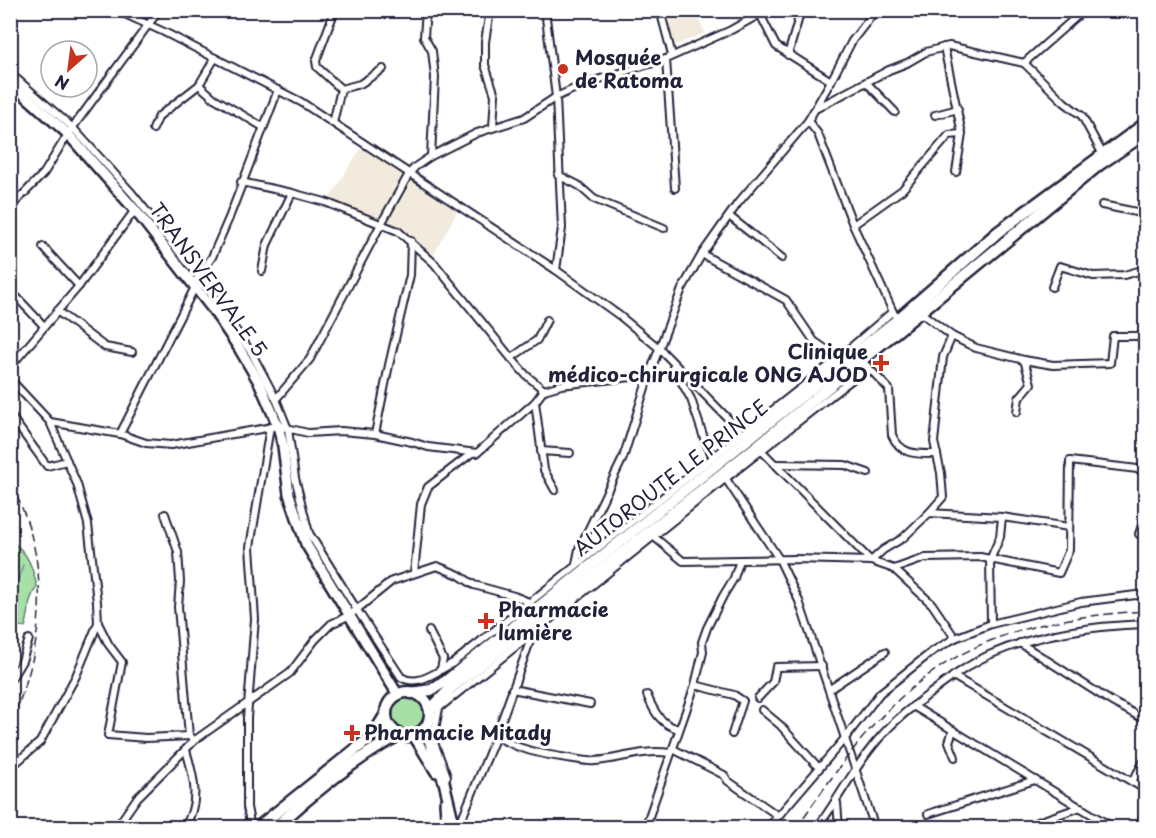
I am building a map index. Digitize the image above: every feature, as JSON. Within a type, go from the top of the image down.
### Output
[{"type":"main road","name":"TRANSVERVALE 5","points":[[10,82],[71,131],[196,283],[239,348],[260,384],[279,427],[289,494],[306,544],[354,613],[398,695]]},
{"type":"main road","name":"AUTOROUTE LE PRINCE","points":[[430,710],[752,442],[895,316],[998,232],[1102,153],[1146,123]]},
{"type":"main road","name":"AUTOROUTE LE PRINCE","points":[[752,442],[865,364],[918,314],[1004,240],[1100,164],[1146,133]]},
{"type":"main road","name":"AUTOROUTE LE PRINCE","points":[[411,693],[431,690],[446,681],[501,631],[579,568],[720,468]]},
{"type":"main road","points":[[257,828],[366,741],[375,732],[386,714],[389,703],[398,695],[411,693],[423,698],[430,710],[425,729],[414,736],[399,735],[364,756],[274,828]]},
{"type":"main road","points":[[386,714],[389,727],[399,735]]},
{"type":"main road","points":[[425,729],[444,782],[456,828]]},
{"type":"main road","points":[[414,736],[436,771],[444,798],[447,828]]},
{"type":"street","points":[[116,10],[301,102],[556,270],[620,316],[660,349],[699,387],[871,561]]},
{"type":"street","points":[[10,208],[44,173],[71,131],[159,10]]},
{"type":"street","points":[[335,10],[316,61],[317,67],[340,89]]},
{"type":"street","points":[[426,10],[424,37],[432,51],[435,77],[430,156]]},
{"type":"street","points":[[490,10],[485,42],[485,65],[495,95],[493,127]]},
{"type":"street","points":[[545,10],[556,97],[562,228],[556,270]]},
{"type":"street","points":[[660,10],[669,57],[675,188]]},
{"type":"street","points":[[788,55],[801,10]]},
{"type":"street","points":[[354,613],[401,676],[408,681],[416,682],[453,663],[501,631],[529,602],[579,568],[579,549],[623,458],[649,375],[681,289],[729,216],[808,121],[852,40],[876,10]]},
{"type":"street","points":[[1024,63],[1084,10]]},
{"type":"street","points":[[276,399],[310,359],[409,174],[415,166],[430,156],[493,127],[524,118],[556,97],[587,83],[669,57],[731,30],[759,12],[772,43],[831,81]]},
{"type":"street","points":[[816,109],[926,52],[949,46],[1024,63],[1064,102],[1082,116],[1102,153]]},
{"type":"street","points":[[944,47],[962,134],[956,172]]},
{"type":"street","points":[[153,129],[159,116],[199,85],[215,58]]},
{"type":"street","points":[[340,89],[360,84],[382,69]]},
{"type":"street","points":[[10,73],[132,193],[196,283],[250,352],[276,399],[279,427],[250,547],[255,618],[248,702],[247,807],[251,828]]},
{"type":"street","points":[[866,82],[896,112]]},
{"type":"street","points":[[199,85],[214,98],[263,128]]},
{"type":"street","points":[[333,123],[340,89]]},
{"type":"street","points":[[120,434],[196,283],[212,257],[278,90]]},
{"type":"street","points":[[935,115],[957,109]]},
{"type":"street","points":[[444,782],[447,776],[434,740],[439,708],[466,680],[533,632],[653,536],[720,468],[752,442],[836,360],[895,316],[853,225],[818,134],[808,121]]},
{"type":"street","points":[[853,225],[902,190],[949,135],[962,134]]},
{"type":"street","points":[[558,175],[578,184],[594,199],[664,228]]},
{"type":"street","points":[[242,182],[325,202],[399,231],[434,263],[511,358],[544,390]]},
{"type":"street","points":[[262,271],[267,245],[292,193]]},
{"type":"street","points":[[1102,205],[1146,214]]},
{"type":"street","points":[[10,367],[79,286],[135,210]]},
{"type":"street","points":[[729,216],[782,258]]},
{"type":"street","points":[[375,434],[410,275],[411,241]]},
{"type":"street","points":[[43,247],[79,286]]},
{"type":"street","points":[[702,254],[786,300],[814,341],[830,352],[836,360]]},
{"type":"street","points":[[1052,288],[1060,266],[1093,276],[1124,275],[1146,269]]},
{"type":"street","points":[[10,290],[44,326]]},
{"type":"street","points":[[57,311],[105,347],[132,352]]},
{"type":"street","points":[[918,314],[924,315],[952,336],[976,348],[1053,365],[1110,363],[1113,336],[1146,338]]},
{"type":"street","points":[[511,358],[537,340],[547,320]]},
{"type":"street","points":[[871,561],[883,550],[903,538],[943,498],[934,442],[943,357],[952,336]]},
{"type":"street","points":[[1017,412],[1019,398],[1031,382],[1024,360]]},
{"type":"street","points":[[670,361],[691,399],[720,468],[779,560],[799,601],[875,828]]},
{"type":"street","points":[[865,364],[889,389],[892,435],[895,441],[904,451],[911,454],[937,454]]},
{"type":"street","points":[[51,422],[120,434],[146,443],[171,445],[279,427],[308,433],[341,431],[375,434],[428,447],[477,453],[535,402],[544,390],[561,385],[649,375]]},
{"type":"street","points":[[10,379],[51,422],[77,484],[88,524],[98,623],[109,645],[122,662],[108,735],[192,738]]},
{"type":"street","points":[[535,402],[544,470],[555,490]]},
{"type":"street","points":[[10,414],[47,466],[67,461]]},
{"type":"street","points":[[541,451],[570,453]]},
{"type":"street","points":[[414,573],[421,504],[428,487],[472,453]]},
{"type":"street","points":[[894,570],[925,558],[980,557],[1059,573],[1068,550],[1070,460],[1146,470]]},
{"type":"street","points":[[775,464],[845,465],[868,473]]},
{"type":"street","points":[[929,513],[1002,517],[1069,527]]},
{"type":"street","points":[[165,514],[178,552],[180,581],[178,607],[192,738]]},
{"type":"street","points":[[1139,534],[1146,514]]},
{"type":"street","points":[[991,624],[990,560],[1000,537],[1002,517]]},
{"type":"street","points":[[653,536],[683,561],[871,561],[894,570],[932,604],[955,638]]},
{"type":"street","points":[[645,828],[695,685],[703,652],[702,642],[734,578],[740,560]]},
{"type":"street","points":[[116,828],[137,798],[186,750],[192,738],[290,673],[315,640],[331,624],[354,613],[392,581],[437,566],[459,575],[474,585],[529,602]]},
{"type":"street","points":[[768,828],[846,737],[880,693],[925,657],[955,638],[991,624],[1081,602],[1136,595],[1146,596]]},
{"type":"street","points":[[10,768],[40,742],[76,676],[98,623]]},
{"type":"street","points":[[817,828],[883,734],[913,706],[953,676],[988,656],[1020,643],[1071,630],[1146,624]]},
{"type":"street","points":[[429,631],[443,659],[441,669]]},
{"type":"street","points":[[456,828],[496,736],[533,632]]},
{"type":"street","points":[[10,681],[22,661],[29,639]]},
{"type":"street","points":[[1020,643],[1112,702],[1146,720]]},
{"type":"street","points":[[830,689],[885,652]]},
{"type":"street","points":[[759,698],[774,682],[776,667],[822,666]]},
{"type":"street","points":[[953,676],[1146,790]]},
{"type":"street","points":[[695,685],[734,696],[743,701],[732,734]]},
{"type":"street","points":[[512,689],[590,704]]},
{"type":"street","points":[[647,695],[655,714],[670,727],[679,729]]},
{"type":"street","points":[[913,706],[1114,828]]},
{"type":"street","points":[[762,710],[780,725],[819,768]]},
{"type":"street","points":[[953,730],[949,742],[955,757]]},
{"type":"street","points":[[496,736],[513,746],[536,753],[590,761],[654,751],[671,751],[724,775],[728,781],[777,815]]},
{"type":"street","points":[[184,828],[191,817],[194,806],[195,778],[186,750]]},
{"type":"street","points":[[1132,782],[1146,758]]},
{"type":"street","points":[[928,814],[1035,780]]},
{"type":"street","points":[[836,802],[839,828]]},
{"type":"street","points":[[1020,828],[1082,807]]},
{"type":"shaded area","points":[[663,11],[695,11],[705,33],[675,45]]},
{"type":"shaded area","points":[[361,148],[458,210],[432,257],[407,233],[386,223],[369,258],[338,306],[310,361],[282,400],[276,392],[306,358],[377,217],[328,201]]},
{"type":"green space","points":[[11,542],[26,555],[37,587],[31,597],[25,627],[11,620]]},
{"type":"green space","points":[[408,698],[421,703],[426,716],[421,729],[408,734],[395,729],[390,716],[395,703]]},
{"type":"waterway","points":[[10,590],[18,581],[23,565]]},
{"type":"railway","points":[[10,483],[24,512],[33,542],[38,572],[39,603],[37,634],[31,664],[10,723]]},
{"type":"railway","points":[[796,828],[841,765],[878,720],[920,681],[949,662],[978,646],[1041,625],[1075,618],[1146,611]]},
{"type":"place","name":"Mosquée de Ratoma","points":[[563,69]]},
{"type":"place","name":"Clinique médico-chirurgicale ONG AJOD","points":[[881,363]]},
{"type":"place","name":"Pharmacie lumière","points":[[486,621]]},
{"type":"place","name":"Pharmacie Mitady","points":[[352,733]]}]
